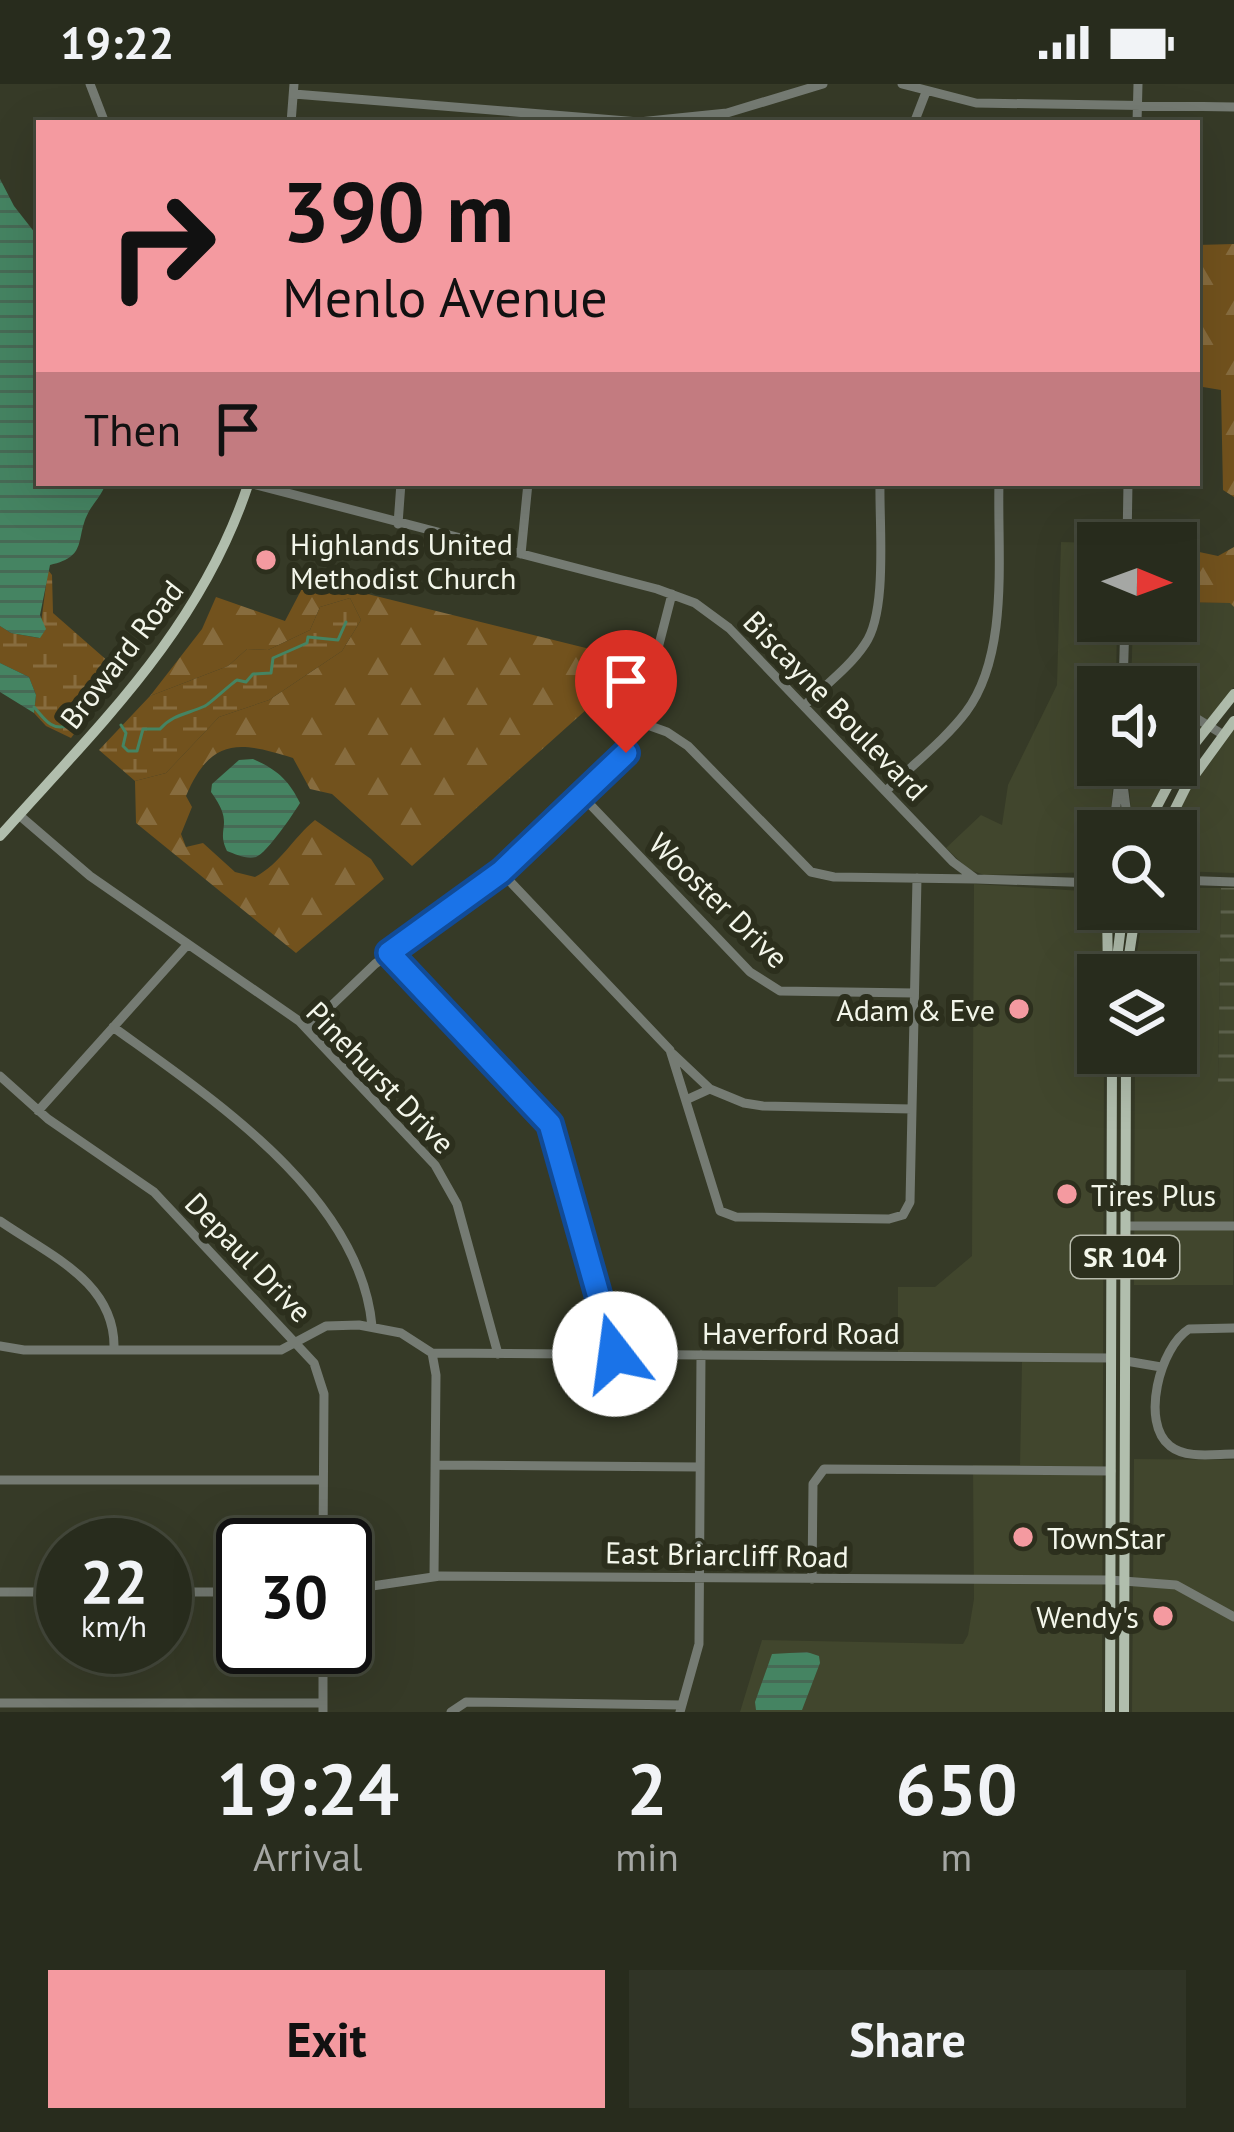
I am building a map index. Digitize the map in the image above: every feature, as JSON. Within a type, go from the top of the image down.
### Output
[{"type":"main road","name":"Broward Road","points":[[0,836],[178,631],[214,570],[248,486]]},
{"type":"main road","points":[[1154,810],[1207,724],[1234,694]]},
{"type":"main road","points":[[1174,810],[1234,721]]},
{"type":"main road","name":"SR 104","points":[[1110,1712],[1112,1074]]},
{"type":"main road","points":[[1123,1074],[1126,1087]]},
{"type":"main road","name":"SR 104","points":[[1124,1712],[1126,1074]]},
{"type":"main road","points":[[1112,1197],[1126,1226]]},
{"type":"main road","points":[[1111,1341],[1126,1361]]},
{"type":"main road","points":[[1111,1358],[1126,1385]]},
{"type":"street","points":[[90,84],[104,120]]},
{"type":"street","points":[[670,120],[749,108],[823,84]]},
{"type":"street","points":[[902,84],[976,103],[1234,107]]},
{"type":"street","points":[[1137,120],[1138,84]]},
{"type":"street","points":[[291,120],[294,89],[560,119]]},
{"type":"street","points":[[915,120],[926,92]]},
{"type":"street","name":"Biscayne Boulevard","points":[[256,486],[695,603],[718,618],[953,862],[976,879]]},
{"type":"street","points":[[398,524],[401,486]]},
{"type":"street","points":[[521,554],[528,486]]},
{"type":"street","points":[[804,706],[860,652],[872,632],[877,610],[880,486]]},
{"type":"street","points":[[886,791],[956,724],[986,676],[995,638],[999,486]]},
{"type":"street","points":[[1128,522],[1129,486]]},
{"type":"street","points":[[307,1029],[389,953],[501,872],[626,753],[639,722],[672,594]]},
{"type":"street","points":[[1197,720],[1222,734]]},
{"type":"street","points":[[639,722],[668,732],[688,746],[811,872],[834,877],[1077,882]]},
{"type":"street","name":"Wooster Drive","points":[[583,797],[750,972],[771,988],[914,993]]},
{"type":"street","name":"Pinehurst Drive","points":[[19,815],[89,876],[307,1029],[435,1165],[451,1188],[498,1354]]},
{"type":"street","points":[[501,872],[710,1089],[763,1106],[912,1109]]},
{"type":"street","points":[[670,1050],[716,1206],[724,1214],[889,1220],[903,1215],[910,1202],[917,878]]},
{"type":"street","points":[[1197,881],[1234,882]]},
{"type":"street","points":[[38,1111],[188,944]]},
{"type":"street","points":[[389,953],[550,1124],[615,1354]]},
{"type":"street","points":[[0,1346],[24,1350],[281,1350],[326,1326],[372,1325],[351,1247],[320,1205],[232,1112],[113,1027]]},
{"type":"street","name":"Depaul Drive","points":[[0,1076],[38,1111],[154,1192],[314,1363],[323,1388],[323,1518]]},
{"type":"street","points":[[688,1099],[710,1089]]},
{"type":"street","points":[[0,1221],[94,1288],[111,1316],[114,1349]]},
{"type":"street","points":[[1126,1226],[1234,1226]]},
{"type":"street","name":"Haverford Road","points":[[372,1325],[410,1337],[431,1353],[1111,1358]]},
{"type":"street","points":[[1234,1328],[1189,1328],[1174,1342],[1161,1367],[1157,1423],[1166,1443],[1188,1454],[1234,1454]]},
{"type":"street","points":[[431,1353],[436,1375],[434,1576]]},
{"type":"street","points":[[452,1710],[466,1702],[681,1709],[699,1644],[700,1355]]},
{"type":"street","points":[[1126,1361],[1161,1367]]},
{"type":"street","points":[[436,1465],[700,1467]]},
{"type":"street","points":[[812,1579],[813,1484],[824,1469],[1111,1471]]},
{"type":"street","points":[[0,1480],[323,1480]]},
{"type":"street","name":"East Briarcliff Road","points":[[372,1586],[434,1576],[1110,1580],[1176,1585],[1234,1617]]},
{"type":"street","points":[[0,1592],[36,1592]]},
{"type":"street","points":[[0,1703],[323,1708],[323,1674]]},
{"type":"shaded area","points":[[0,179],[36,234],[36,486],[104,486],[86,518],[76,550],[50,565],[40,615],[46,629],[40,638],[0,626]]},
{"type":"shaded area","points":[[1061,542],[1077,542],[1077,642],[1117,642],[1116,666],[1077,666],[1077,786],[1113,786],[1111,810],[1077,810],[1077,873],[984,875],[968,869],[946,848],[981,815],[1002,825],[1008,785],[1057,685]]},
{"type":"shaded area","points":[[1197,602],[1234,607],[1234,687],[1197,734],[1197,666],[1132,666],[1132,642],[1197,642]]},
{"type":"shaded area","points":[[0,663],[29,677],[36,695],[34,713],[0,692]]},
{"type":"shaded area","points":[[1234,727],[1234,873],[1197,872],[1197,810],[1179,810],[1192,786],[1197,786],[1197,777]]},
{"type":"shaded area","points":[[253,759],[281,776],[300,803],[267,848],[249,858],[227,851],[224,819],[211,792],[212,784],[239,760]]},
{"type":"shaded area","points":[[1129,786],[1162,786],[1150,810],[1131,810]]},
{"type":"shaded area","points":[[974,884],[1077,891],[1077,930],[1104,930],[1104,954],[1077,954],[1077,1074],[1104,1074],[1102,1712],[740,1712],[762,1640],[963,1644],[968,1635],[974,1599],[973,1465],[1020,1465],[1022,1362],[898,1360],[898,1287],[935,1287],[972,1256]]},
{"type":"shaded area","points":[[1197,888],[1221,888],[1218,1086],[1234,1086],[1233,1285],[1134,1285],[1135,1074],[1197,1074],[1197,954],[1137,952],[1141,930],[1197,930]]},
{"type":"shaded area","points":[[1221,888],[1234,888],[1234,1086],[1218,1087]]},
{"type":"shaded area","points":[[1134,1459],[1234,1460],[1234,1712],[1132,1712]]},
{"type":"shaded area","points":[[772,1654],[819,1656],[820,1663],[802,1710],[756,1710]]},
{"type":"green space","points":[[1234,244],[1234,497],[1223,490],[1221,390],[1200,386],[1200,245]]},
{"type":"green space","points":[[1234,547],[1234,607],[1197,602],[1197,552],[1218,556]]},
{"type":"green space","points":[[48,570],[53,613],[118,670],[114,686],[99,694],[99,701],[71,738],[46,726],[34,713],[36,695],[29,677],[0,663],[0,626],[39,638]]},
{"type":"green space","points":[[307,579],[594,650],[587,709],[412,866],[332,794],[310,789],[293,758],[242,747],[229,748],[206,763],[186,796],[192,807],[181,834],[186,847],[203,843],[235,872],[255,877],[315,820],[371,859],[384,879],[296,953],[136,823],[135,781],[166,773],[219,717],[269,700],[342,651],[361,620],[350,598],[320,607],[310,630],[268,650],[247,649],[228,666],[150,696],[202,629],[216,597],[285,621]]},
{"type":"green space","points":[[350,598],[361,620],[342,651],[269,700],[219,717],[166,773],[135,781],[99,750],[150,696],[228,666],[247,649],[268,650],[310,630],[320,607]]},
{"type":"waterway","points":[[121,725],[126,733],[123,746],[137,751],[143,729],[160,729],[175,717],[205,706],[237,680],[246,682],[253,674],[271,673],[273,658],[307,643],[308,637],[338,640],[346,622]]},
{"type":"waterway","points":[[34,707],[48,722],[61,727],[67,726],[78,701],[95,704]]},
{"type":"place","name":"Highlands United Methodist Church","points":[[266,560]]},
{"type":"place","name":"Adam & Eve","points":[[1019,1009]]},
{"type":"place","name":"Tires Plus","points":[[1067,1194]]},
{"type":"place","name":"TownStar","points":[[1023,1537]]},
{"type":"place","name":"Wendy's","points":[[1163,1616]]},
{"type":"route","points":[[615,1354],[550,1124],[389,953],[501,872],[626,753]]}]
